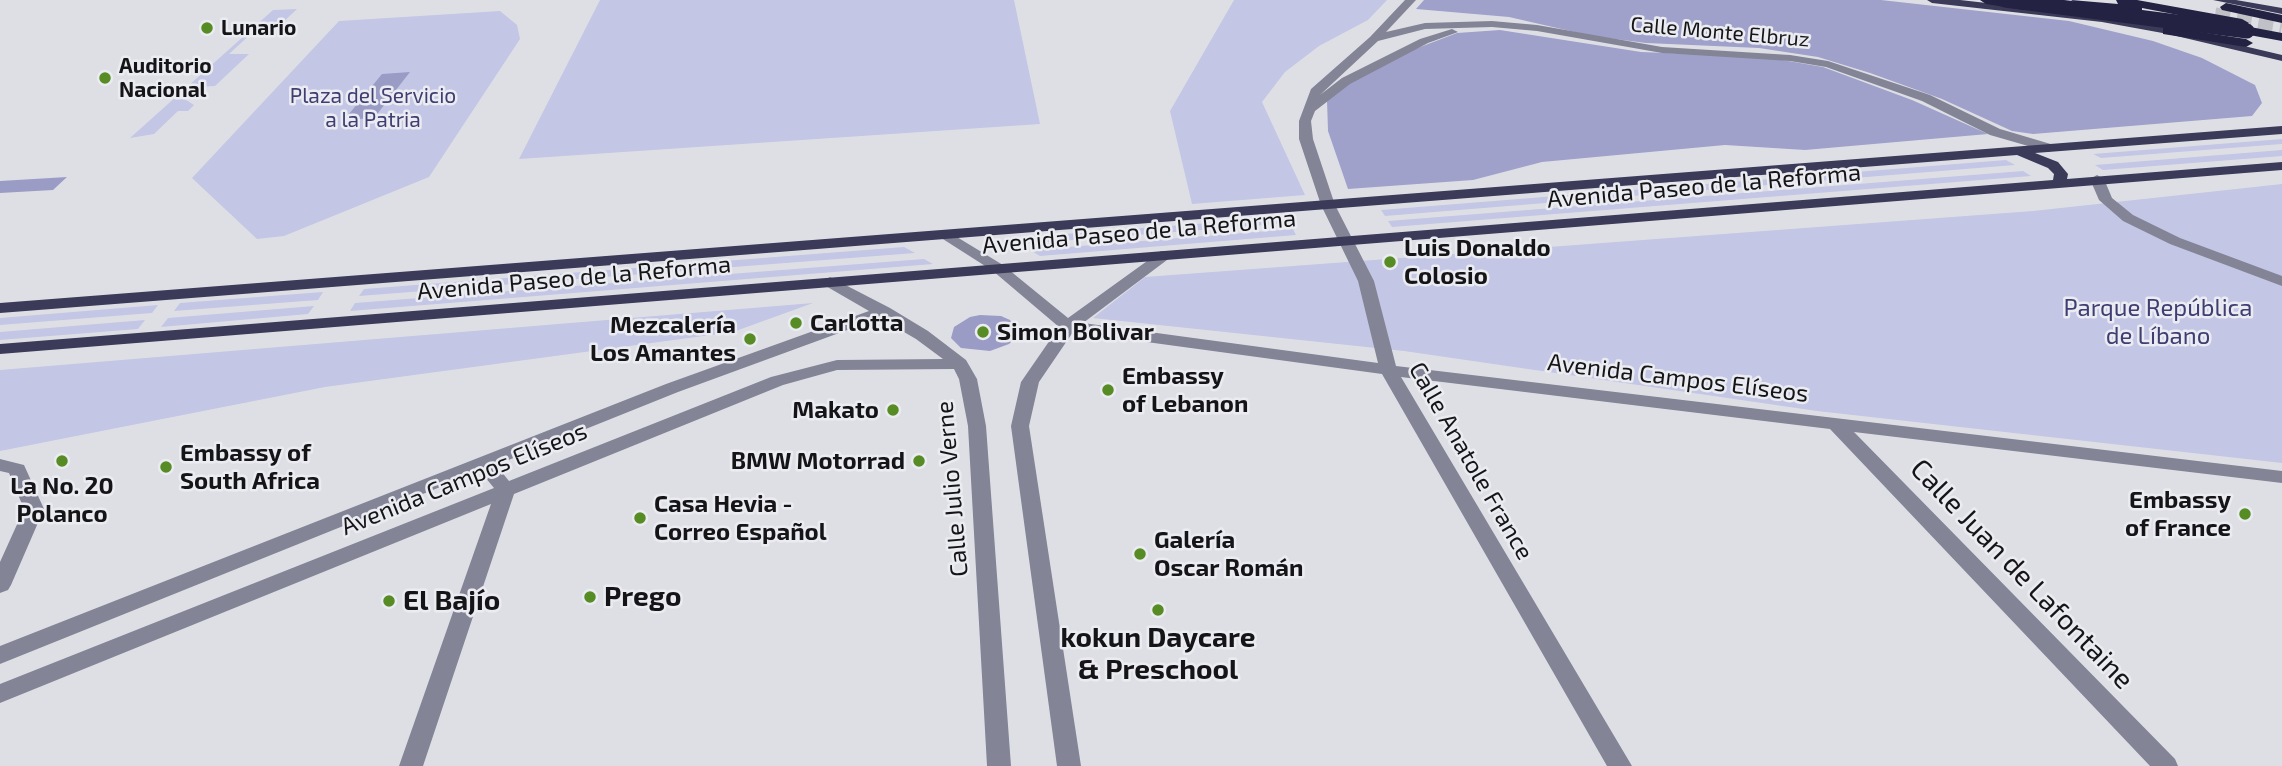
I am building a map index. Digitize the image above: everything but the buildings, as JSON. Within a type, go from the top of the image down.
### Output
[{"type":"highway","points":[[2077,0],[2282,37]]},
{"type":"highway","points":[[2116,0],[2282,30]]},
{"type":"highway","points":[[2188,0],[2282,16]]},
{"type":"highway","points":[[1996,1],[2102,19]]},
{"type":"highway","points":[[1996,1],[2247,31]]},
{"type":"highway","points":[[2168,31],[2282,48]]},
{"type":"main road","points":[[1932,0],[2102,19],[2168,31],[2282,58]]},
{"type":"main road","points":[[2218,0],[2282,16]]},
{"type":"main road","name":"Avenida Paseo de la Reforma","points":[[0,308],[2282,130]]},
{"type":"main road","points":[[2013,151],[2053,165],[2061,174],[2059,182]]},
{"type":"main road","name":"Avenida Paseo de la Reforma","points":[[0,349],[2282,166]]},
{"type":"street","name":"Calle Anatole France","points":[[1411,0],[1374,39],[1321,84],[1310,100],[1306,139],[1328,205],[1366,281],[1388,370],[1433,451],[1620,766]]},
{"type":"street","name":"Calle Monte Elbruz","points":[[1374,39],[1406,29],[1443,24],[1522,26],[1639,47],[1774,55],[1828,64],[1904,90],[1995,132],[2049,148]]},
{"type":"street","points":[[1308,110],[1346,82],[1433,37],[1478,28],[1522,26]]},
{"type":"street","points":[[2097,179],[2106,200],[2128,218],[2186,245],[2282,281]]},
{"type":"street","points":[[942,234],[998,268],[1068,326]]},
{"type":"street","points":[[1069,766],[1020,426],[1030,382],[1068,326],[1166,254]]},
{"type":"street","name":"Calle Julio Verne","points":[[830,282],[922,335],[960,364],[968,379],[976,426],[999,766]]},
{"type":"street","name":"Avenida Campos Elíseos","points":[[0,655],[672,387],[884,311]]},
{"type":"street","name":"Avenida Campos Elíseos","points":[[1068,326],[1388,370],[2281,477]]},
{"type":"street","name":"Avenida Campos Elíseos","points":[[0,694],[777,380],[837,365],[960,364]]},
{"type":"street","name":"Calle Juan de Lafontaine","points":[[1835,423],[2166,766]]},
{"type":"street","points":[[411,766],[506,490],[483,462]]},
{"type":"street","points":[[0,465],[17,469],[34,509],[0,584]]},
{"type":"green space","points":[[600,0],[1014,0],[1040,124],[519,159]]},
{"type":"green space","points":[[1234,0],[1387,0],[1368,20],[1319,46],[1285,72],[1262,102],[1305,195],[1192,204],[1170,111]]},
{"type":"green space","points":[[297,9],[274,31],[253,32],[229,54],[249,54],[215,86],[197,87],[183,98],[194,105],[188,111],[178,111],[154,134],[130,138],[273,10]]},
{"type":"green space","name":"Plaza del Servicio a la Patria","points":[[500,11],[517,25],[520,39],[429,177],[284,236],[257,239],[192,178],[339,21]]},
{"type":"green space","points":[[2282,139],[2282,144],[2101,158],[2093,154]]},
{"type":"green space","points":[[2282,150],[2282,156],[2103,170],[2095,165]]},
{"type":"green space","points":[[2006,160],[2015,165],[1385,216],[1381,210]]},
{"type":"green space","points":[[2023,171],[2031,176],[1392,227],[1388,221]]},
{"type":"green space","name":"Parque República de Líbano","points":[[2282,184],[2282,463],[1817,411],[1404,351],[1093,318],[1145,277],[2033,211]]},
{"type":"green space","points":[[1287,217],[1290,223],[1021,244],[1012,238]]},
{"type":"green space","points":[[1293,229],[1296,235],[1040,256],[1030,250]]},
{"type":"green space","points":[[904,247],[915,253],[359,296],[364,289]]},
{"type":"green space","points":[[924,259],[933,264],[350,311],[355,303]]},
{"type":"green space","points":[[323,292],[318,300],[174,311],[180,303]]},
{"type":"green space","points":[[813,303],[733,332],[325,387],[0,451],[0,370]]},
{"type":"green space","points":[[158,305],[152,313],[0,325],[0,318]]},
{"type":"green space","points":[[314,306],[308,314],[161,327],[168,318]]},
{"type":"green space","points":[[145,320],[138,329],[0,340],[0,332]]},
{"type":"shaded area","points":[[1424,0],[1881,0],[2069,21],[2153,41],[2202,58],[2255,85],[2262,103],[2252,116],[2033,134],[2012,131],[1942,99],[1818,57],[1759,48],[1646,43],[1592,36],[1509,17],[1416,9]]},
{"type":"shaded area","points":[[1500,30],[1641,52],[1765,57],[1823,67],[1912,100],[1988,134],[1805,150],[1725,145],[1542,162],[1473,180],[1348,189],[1328,131],[1327,100],[1365,68],[1457,33]]},
{"type":"shaded area","points":[[410,72],[374,118],[344,120],[382,74]]},
{"type":"shaded area","points":[[67,177],[53,190],[0,193],[0,181]]},
{"type":"shaded area","points":[[1001,316],[1010,320],[1017,331],[1015,338],[1009,344],[990,351],[961,348],[951,338],[954,327],[970,317]]},
{"type":"tunnel","points":[[2215,15],[2282,26]]},
{"type":"place","name":"Lunario","points":[[207,28]]},
{"type":"place","name":"Auditorio Nacional","points":[[105,78]]},
{"type":"place","name":"Luis Donaldo Colosio","points":[[1390,262]]},
{"type":"place","name":"Carlotta","points":[[796,323]]},
{"type":"place","name":"Simon Bolivar","points":[[983,332]]},
{"type":"place","name":"Mezcalería Los Amantes","points":[[750,339]]},
{"type":"place","name":"Embassy of Lebanon","points":[[1108,390]]},
{"type":"place","name":"Makato","points":[[893,410]]},
{"type":"place","name":"La No. 20 Polanco","points":[[62,461]]},
{"type":"place","name":"BMW Motorrad","points":[[919,461]]},
{"type":"place","name":"Embassy of South Africa","points":[[166,467]]},
{"type":"place","name":"Embassy of France","points":[[2245,514]]},
{"type":"place","name":"Casa Hevia - Correo Español","points":[[640,518]]},
{"type":"place","name":"Galería Oscar Román","points":[[1140,554]]},
{"type":"place","name":"Prego","points":[[590,597]]},
{"type":"place","name":"El Bajío","points":[[389,601]]},
{"type":"place","name":"kokun Daycare & Preschool","points":[[1158,610]]}]
